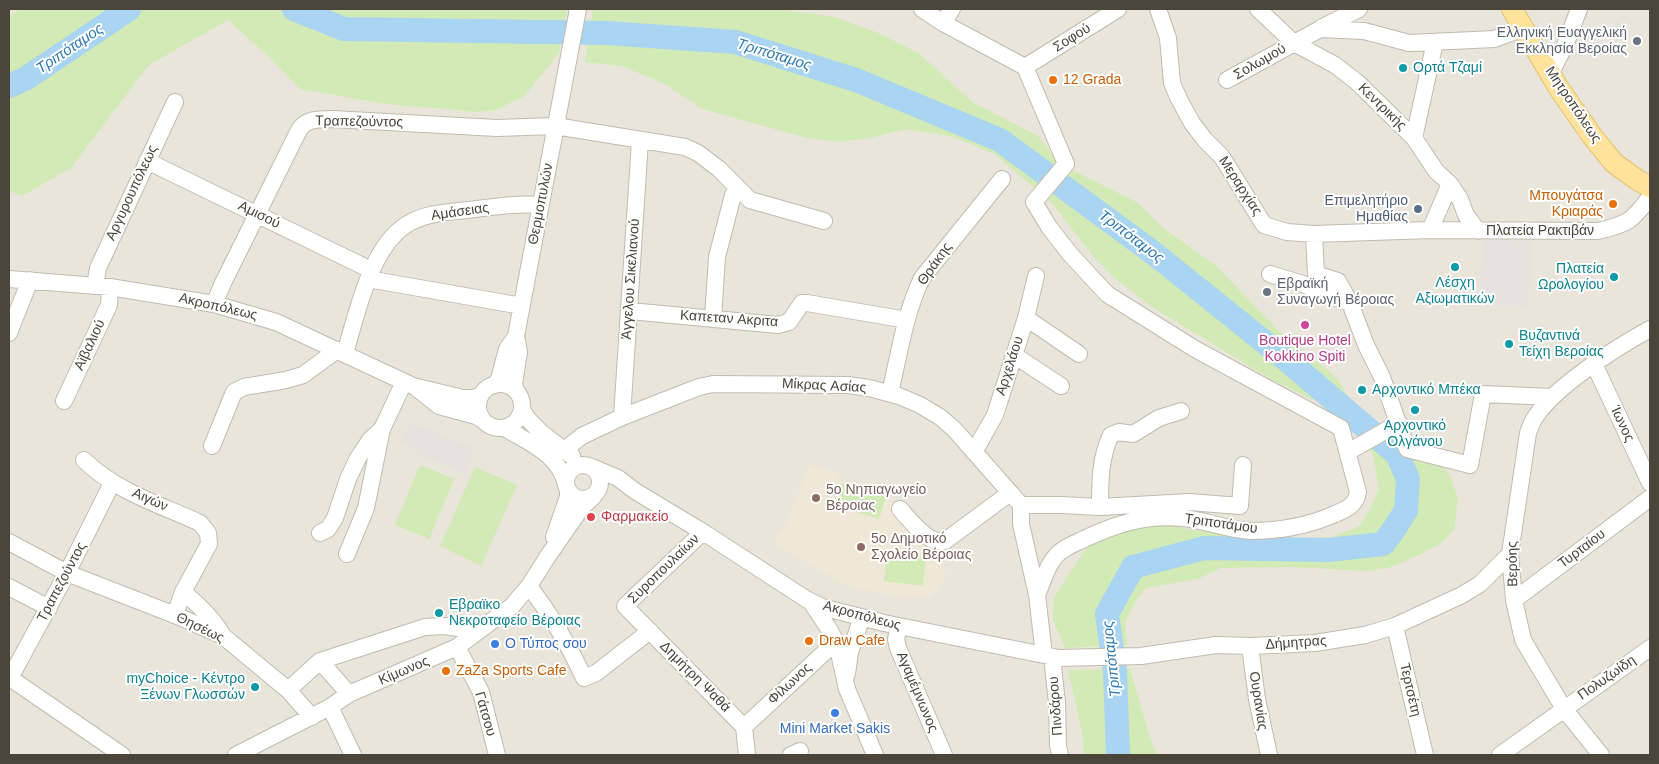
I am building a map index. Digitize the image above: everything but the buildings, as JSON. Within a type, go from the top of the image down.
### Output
[{"type":"main road","name":"Μητροπόλεως","points":[[1512,9],[1568,102],[1614,163],[1636,179],[1650,186]]},
{"type":"street","name":"Θερμοπυλών","points":[[516,391],[514,384],[519,352],[516,336],[578,9]]},
{"type":"street","points":[[922,9],[942,24],[1025,67]]},
{"type":"street","points":[[942,24],[952,9]]},
{"type":"street","name":"Μεραρχίας","points":[[1158,9],[1168,38],[1172,82],[1192,123],[1222,157],[1264,225],[1287,232],[1314,234],[1430,230],[1478,231]]},
{"type":"street","name":"Κεντρικής","points":[[1258,9],[1294,43],[1335,65],[1357,82],[1414,138],[1436,171],[1450,184],[1460,199],[1466,215],[1478,231]]},
{"type":"street","points":[[1320,29],[1359,9]]},
{"type":"street","points":[[1551,73],[1566,43],[1579,9]]},
{"type":"street","name":"Σοφού","points":[[1025,67],[1115,10]]},
{"type":"street","points":[[1320,29],[1364,32],[1409,43],[1494,39],[1524,28]]},
{"type":"street","name":"Σολωμού","points":[[1227,80],[1320,29]]},
{"type":"street","points":[[1414,138],[1435,42]]},
{"type":"street","name":"Τριποτάμου","points":[[1025,67],[1066,164],[1034,202],[1070,254],[1107,294],[1194,349],[1342,428],[1358,492],[1354,504],[1337,513],[1316,522],[1277,530],[1248,531],[1180,518],[1145,518],[1128,521],[1102,530],[1063,549],[1055,556],[1050,565],[1038,595]]},
{"type":"street","name":"Αργυρουπόλεως","points":[[103,286],[98,268],[176,102]]},
{"type":"street","name":"Τραπεζούντος","points":[[214,304],[289,148],[301,126],[307,121],[332,119],[497,128],[555,126]]},
{"type":"street","points":[[555,126],[692,149],[719,169],[750,200],[824,220]]},
{"type":"street","name":"Άγγελου Σικελιανού","points":[[622,417],[640,140]]},
{"type":"street","name":"Αμισού","points":[[147,161],[258,214],[370,274],[522,306]]},
{"type":"street","name":"Θράκης","points":[[890,393],[907,320],[919,285],[927,270],[1002,178]]},
{"type":"street","points":[[1430,230],[1450,184]]},
{"type":"street","points":[[713,318],[717,256],[733,195],[739,189]]},
{"type":"street","name":"Πλατεία Ρακτιβάν","points":[[1478,231],[1598,231],[1622,226],[1636,216],[1650,197]]},
{"type":"street","name":"Αμάσειας","points":[[341,352],[370,274],[389,240],[406,224],[443,212],[521,204],[540,205]]},
{"type":"street","points":[[1314,234],[1316,274],[1338,281],[1350,302],[1366,345],[1382,377],[1407,449],[1470,465],[1483,394],[1552,397]]},
{"type":"street","points":[[1270,274],[1350,302]]},
{"type":"street","name":"Αρχελάου","points":[[974,452],[995,414],[1026,318],[1036,276]]},
{"type":"street","name":"Ακροπόλεως","points":[[9,279],[103,286],[214,304],[276,322],[409,384],[463,398],[480,396]]},
{"type":"street","points":[[9,333],[30,280]]},
{"type":"street","name":"Αϊβαλιού","points":[[64,402],[109,305],[103,286]]},
{"type":"street","name":"Καπεταν Ακριτα","points":[[630,311],[784,324],[792,318],[802,303],[807,302],[907,320]]},
{"type":"street","points":[[1026,318],[1079,354]]},
{"type":"street","name":"Βερόης","points":[[1601,755],[1564,709],[1523,640],[1514,600],[1510,554],[1528,433],[1535,416],[1552,397],[1601,360],[1650,329]]},
{"type":"street","name":"Θερμοπυλών","points":[[495,385],[500,378],[507,349],[516,336]]},
{"type":"street","name":"Βερόης","points":[[1601,360],[1650,340]]},
{"type":"street","points":[[212,446],[234,392],[244,386],[286,380],[303,374],[341,352]]},
{"type":"street","points":[[1014,355],[1061,386]]},
{"type":"street","name":"Ίωνος","points":[[1601,360],[1650,484]]},
{"type":"street","name":"Μίκρας Ασίας","points":[[564,450],[582,436],[622,417],[699,387],[720,383],[848,385],[890,393],[920,405],[940,417],[954,429],[1015,499]]},
{"type":"street","points":[[320,534],[328,529],[335,518],[348,479],[358,458],[370,440],[382,429],[409,384]]},
{"type":"street","name":"Ακροπόλεως","points":[[409,384],[439,406],[476,416],[483,420]]},
{"type":"street","points":[[503,428],[516,421],[522,408],[520,396],[506,385],[495,385],[489,387],[480,396],[478,408],[483,420],[492,426],[510,431],[549,455],[563,474],[567,487]]},
{"type":"street","name":"Ακροπόλεως","points":[[522,408],[524,414],[564,450],[589,466],[618,478],[635,492],[703,532],[811,602],[854,616],[892,625],[1052,657]]},
{"type":"street","points":[[1100,507],[1100,475],[1111,435],[1119,432],[1133,434],[1159,418],[1181,411]]},
{"type":"street","points":[[1348,452],[1399,423]]},
{"type":"street","points":[[347,554],[366,508],[382,429]]},
{"type":"street","name":"Αιγών","points":[[84,460],[96,472],[112,483],[200,523],[208,533],[209,544],[183,592]]},
{"type":"street","name":"Τριποτάμου","points":[[1015,499],[1060,505],[1100,507],[1189,502],[1240,506],[1243,465]]},
{"type":"street","points":[[567,487],[566,479],[571,469],[576,466],[589,466],[596,470],[600,480],[600,486],[594,496]]},
{"type":"street","name":"Τραπεζούντος","points":[[9,679],[49,608],[112,483]]},
{"type":"street","name":"Ακροπόλεως","points":[[567,487],[576,498],[582,499],[613,491],[635,492]]},
{"type":"street","name":"Κίμωνος","points":[[548,556],[568,497],[567,487]]},
{"type":"street","name":"Κίμωνος","points":[[236,755],[330,707],[349,694],[457,647],[512,606],[530,586],[582,506],[594,496]]},
{"type":"street","name":"Τυρταίου","points":[[1514,600],[1650,498]]},
{"type":"street","points":[[900,509],[929,538],[940,543],[1015,499],[1052,657]]},
{"type":"street","name":"Συροπουλαίων","points":[[625,606],[703,532]]},
{"type":"street","name":"Θησέως","points":[[9,542],[67,573],[223,636],[288,690],[312,716]]},
{"type":"street","name":"Δήμητρας","points":[[1052,657],[1142,656],[1216,645],[1250,646],[1315,643],[1365,636],[1395,626],[1462,595],[1474,588],[1510,554]]},
{"type":"street","points":[[530,586],[549,612],[584,678],[596,673],[650,631]]},
{"type":"street","points":[[9,587],[49,608]]},
{"type":"street","points":[[175,615],[183,592],[198,604],[223,636]]},
{"type":"street","points":[[811,602],[829,629],[836,644],[846,686],[875,755]]},
{"type":"street","name":"Δημήτρη Ψαθά","points":[[625,606],[744,727]]},
{"type":"street","points":[[836,644],[840,630],[854,616]]},
{"type":"street","points":[[846,686],[848,661],[856,635],[854,616]]},
{"type":"street","points":[[856,635],[866,628],[892,625]]},
{"type":"street","name":"Αγαμέμνωνος","points":[[892,625],[898,648],[944,755]]},
{"type":"street","points":[[288,690],[320,661],[425,627],[445,626],[478,631]]},
{"type":"street","name":"Τερτσέτη","points":[[1395,626],[1425,755]]},
{"type":"street","name":"Φίλωνος","points":[[744,727],[827,650],[836,644]]},
{"type":"street","name":"Ουρανίας","points":[[1250,646],[1257,699],[1269,755]]},
{"type":"street","name":"Γάτσου","points":[[457,647],[481,692],[497,755]]},
{"type":"street","name":"Πολυζωίδη","points":[[1500,755],[1650,648]]},
{"type":"street","name":"Πινδάρου","points":[[1052,657],[1060,755]]},
{"type":"street","points":[[320,661],[349,694]]},
{"type":"street","points":[[9,679],[122,755]]},
{"type":"street","points":[[330,707],[353,755]]},
{"type":"street","points":[[744,727],[747,755]]},
{"type":"shaded area","points":[[9,9],[1650,9],[1650,755],[9,755]]},
{"type":"shaded area","points":[[1483,240],[1532,242],[1529,306],[1479,305]]},
{"type":"shaded area","points":[[410,422],[475,449],[465,474],[425,457],[401,441]]},
{"type":"shaded area","points":[[809,465],[839,473],[838,478],[886,496],[900,516],[935,551],[947,576],[931,596],[897,597],[850,587],[774,544],[779,530],[784,531]]},
{"type":"green space","points":[[19,9],[567,9],[559,53],[524,96],[496,110],[477,112],[385,104],[300,89],[266,54],[228,20],[149,65],[71,168],[22,196],[9,191],[9,17]]},
{"type":"green space","points":[[593,9],[777,9],[835,17],[876,32],[920,54],[972,102],[1038,136],[1056,159],[1070,169],[1138,203],[1163,228],[1215,265],[1278,330],[1329,371],[1341,384],[1350,401],[1383,430],[1365,440],[1344,420],[1318,402],[1272,380],[1152,307],[1118,281],[1093,256],[1052,203],[996,155],[954,137],[906,129],[870,138],[840,142],[807,138],[702,109],[665,84],[622,66],[585,62]]},
{"type":"green space","points":[[1386,432],[1407,449],[1437,459],[1451,478],[1458,499],[1454,530],[1441,543],[1391,567],[1369,571],[1292,567],[1220,568],[1198,579],[1146,588],[1137,599],[1125,623],[1127,645],[1065,648],[1053,619],[1054,597],[1089,544],[1151,521],[1197,531],[1232,531],[1253,537],[1274,539],[1332,537],[1360,526],[1372,506],[1379,488],[1373,455],[1367,443]]},
{"type":"green space","points":[[420,465],[454,479],[429,539],[395,525]]},
{"type":"green space","points":[[475,467],[517,485],[481,566],[440,546]]},
{"type":"green space","points":[[842,483],[886,497],[879,519],[835,505]]},
{"type":"green space","points":[[887,553],[926,558],[923,586],[884,581]]},
{"type":"green space","points":[[1130,669],[1151,741],[1158,755],[1084,755],[1082,732],[1068,670]]},
{"type":"waterway","name":"Τριπόταμος","points":[[9,86],[25,79],[129,9]]},
{"type":"waterway","name":"Τριπόταμος","points":[[294,9],[344,29],[607,33],[735,42],[856,80],[1000,140],[1156,255],[1288,361],[1397,454],[1408,479],[1406,510],[1383,544],[1328,550],[1204,548],[1133,567],[1107,614],[1115,671],[1118,755]]},
{"type":"place","name":"Ελληνική Ευαγγελική Εκκλησία Βεροίας","points":[[1637,41]]},
{"type":"place","name":"Ορτά Τζαμί","points":[[1403,68]]},
{"type":"place","name":"12 Grada","points":[[1053,80]]},
{"type":"place","name":"Μπουγάτσα Κριαράς","points":[[1613,204]]},
{"type":"place","name":"Επιμελητήριο Ημαθίας","points":[[1418,209]]},
{"type":"place","name":"Λέσχη Αξιωματικών","points":[[1455,267]]},
{"type":"place","name":"Πλατεία Ωρολογίου","points":[[1614,277]]},
{"type":"place","name":"Εβραϊκή Συναγωγή Βέροιας","points":[[1267,292]]},
{"type":"place","name":"Boutique Hotel Kokkino Spiti","points":[[1305,325]]},
{"type":"place","name":"Βυζαντινά Τείχη Βεροίας","points":[[1509,344]]},
{"type":"place","name":"Αρχοντικό Μπέκα","points":[[1362,390]]},
{"type":"place","name":"Αρχοντικό Ολγάνου","points":[[1415,410]]},
{"type":"place","name":"5ο Νηπιαγωγείο Βέροιας","points":[[816,498]]},
{"type":"place","name":"Φαρμακείο","points":[[591,517]]},
{"type":"place","name":"5ο Δημοτικό Σχολείο Βέροιας","points":[[861,547]]},
{"type":"place","name":"Εβραϊκο Νεκροταφείο Βέροιας","points":[[439,613]]},
{"type":"place","name":"Draw Cafe","points":[[809,641]]},
{"type":"place","name":"Ο Τύπος σου","points":[[495,644]]},
{"type":"place","name":"ZaZa Sports Cafe","points":[[446,671]]},
{"type":"place","name":"myChoice - Κέντρο Ξένων Γλωσσών","points":[[255,687]]},
{"type":"place","name":"Mini Market Sakis","points":[[835,713]]}]
